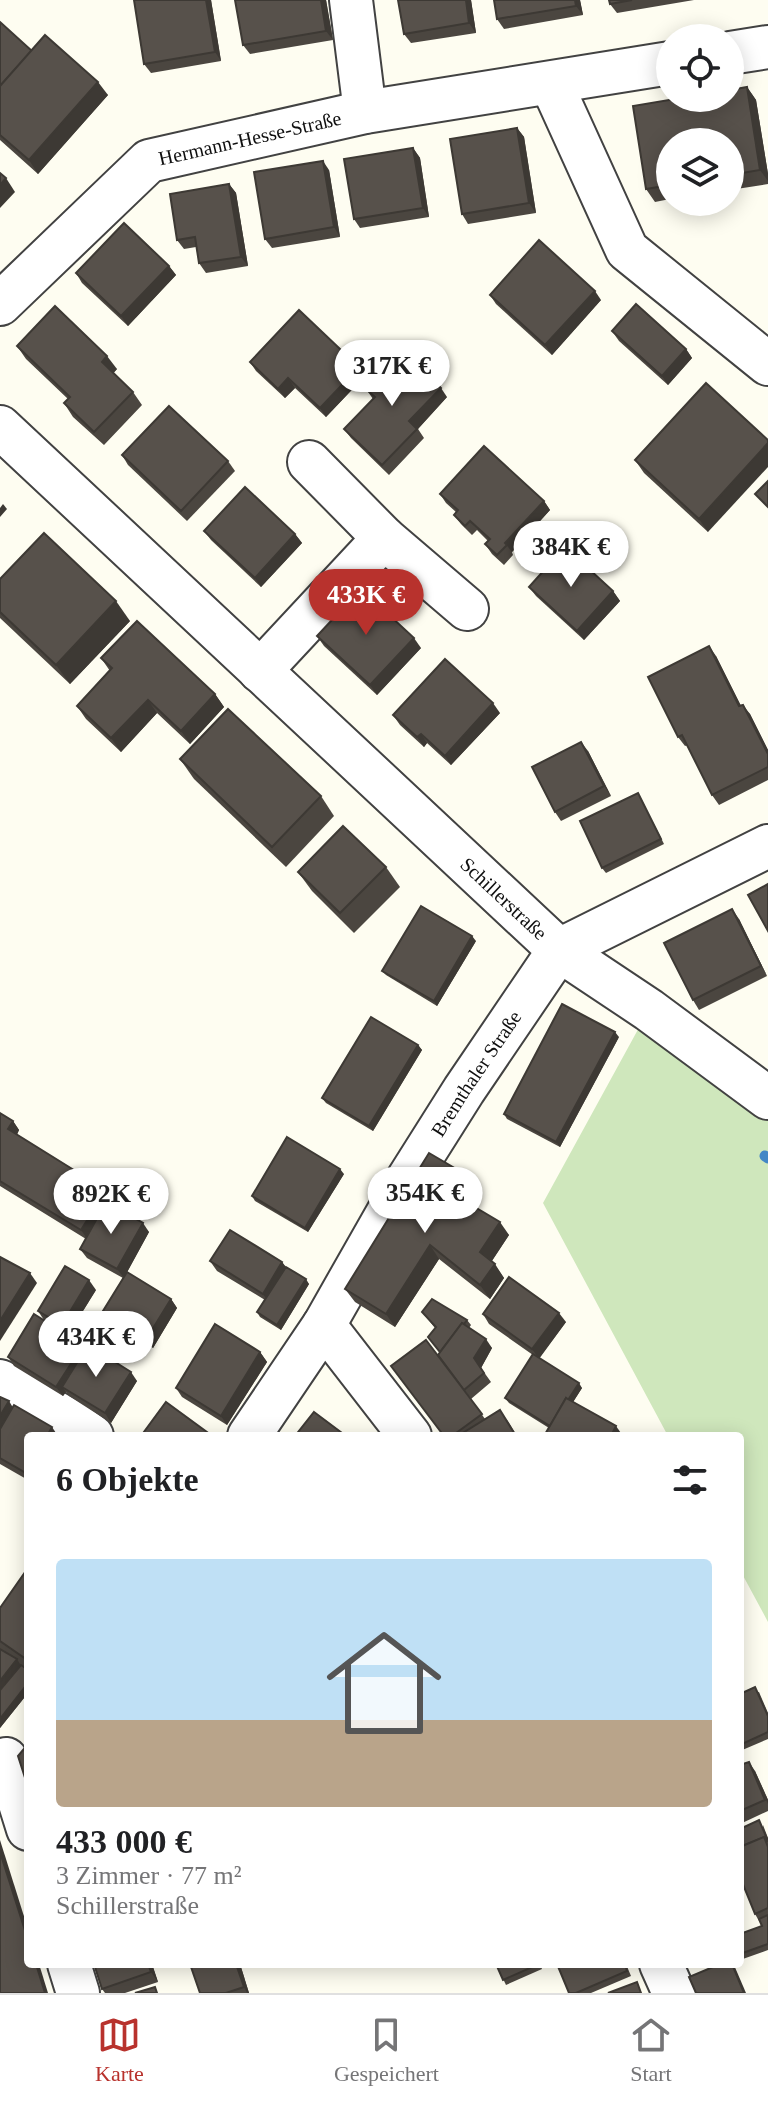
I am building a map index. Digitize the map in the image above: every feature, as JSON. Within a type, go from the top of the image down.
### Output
[{"type":"street","name":"Hermann-Hesse-Straße","points":[[351,0],[365,112]]},
{"type":"street","points":[[744,51],[768,47]]},
{"type":"street","name":"Hermann-Hesse-Straße","points":[[0,304],[149,161],[365,112],[656,65]]},
{"type":"street","points":[[551,83],[627,250],[768,364]]},
{"type":"street","name":"Schillerstraße","points":[[0,427],[559,950],[649,1010],[768,1098]]},
{"type":"street","points":[[309,462],[384,538],[467,609]]},
{"type":"street","points":[[260,671],[384,538]]},
{"type":"street","name":"Bremthaler Straße","points":[[252,1432],[324,1325],[399,1193],[464,1090],[559,950],[768,846]]},
{"type":"street","points":[[324,1325],[407,1432]]},
{"type":"street","points":[[0,1381],[86,1432]]},
{"type":"street","points":[[11,1750],[24,1810]]},
{"type":"street","points":[[70,1968],[78,1993]]},
{"type":"street","points":[[663,1968],[674,1993]]},
{"type":"green space","points":[[641,1024],[768,1098],[768,1622],[744,1577],[744,1432],[666,1432],[543,1203]]},
{"type":"building","points":[[134,0],[206,0],[215,52],[144,64]]},
{"type":"building","points":[[235,0],[321,0],[326,31],[243,45]]},
{"type":"building","points":[[398,0],[466,0],[469,23],[404,34]]},
{"type":"building","points":[[494,0],[575,0],[576,6],[497,19]]},
{"type":"building","points":[[609,0],[632,0],[610,4]]},
{"type":"building","points":[[0,22],[32,51],[0,86]]},
{"type":"building","points":[[45,35],[98,82],[29,160],[0,135],[0,86]]},
{"type":"building","points":[[747,87],[760,170],[744,173],[744,128],[656,128],[656,187],[646,189],[633,106],[656,102],[656,112],[744,112],[744,88]]},
{"type":"building","points":[[517,128],[529,203],[462,214],[450,139]]},
{"type":"building","points":[[413,148],[423,208],[354,219],[344,159]]},
{"type":"building","points":[[323,161],[334,227],[265,239],[254,172]]},
{"type":"building","points":[[229,184],[241,257],[199,263],[195,237],[177,240],[170,194]]},
{"type":"building","points":[[124,223],[169,266],[121,316],[76,273]]},
{"type":"building","points":[[539,240],[595,291],[545,345],[490,295]]},
{"type":"building","points":[[636,304],[686,349],[662,376],[612,331]]},
{"type":"building","points":[[55,306],[107,356],[102,362],[133,392],[94,432],[64,403],[70,397],[17,346]]},
{"type":"building","points":[[299,310],[359,367],[320,408],[288,378],[278,389],[250,362]]},
{"type":"building","points":[[402,351],[441,388],[409,421],[417,429],[382,465],[344,429],[375,397],[366,389]]},
{"type":"building","points":[[706,383],[768,443],[699,519],[635,460]]},
{"type":"building","points":[[169,406],[228,461],[181,511],[122,455]]},
{"type":"building","points":[[484,446],[544,501],[497,555],[485,544],[490,539],[470,521],[465,526],[454,515],[458,510],[440,494]]},
{"type":"building","points":[[768,481],[768,507],[755,494]]},
{"type":"building","points":[[245,487],[295,534],[255,578],[204,531]]},
{"type":"building","points":[[44,533],[116,601],[56,665],[0,612],[0,579]]},
{"type":"building","points":[[565,547],[613,591],[577,631],[529,587]]},
{"type":"building","points":[[361,589],[414,638],[370,685],[317,636]]},
{"type":"building","points":[[137,621],[215,694],[181,731],[148,700],[111,738],[77,706],[112,668],[101,658]]},
{"type":"building","points":[[709,646],[739,706],[743,705],[768,754],[768,767],[712,795],[648,677]]},
{"type":"building","points":[[445,659],[493,703],[445,756],[421,734],[417,737],[393,715]]},
{"type":"building","points":[[228,709],[321,796],[272,847],[180,759]]},
{"type":"building","points":[[581,742],[604,786],[555,812],[532,767]]},
{"type":"building","points":[[638,793],[661,839],[602,868],[580,821]]},
{"type":"building","points":[[343,826],[386,867],[340,913],[298,872]]},
{"type":"building","points":[[768,884],[768,931],[748,895]]},
{"type":"building","points":[[421,906],[472,936],[434,1001],[382,971]]},
{"type":"building","points":[[732,909],[761,966],[693,1000],[664,943]]},
{"type":"building","points":[[562,1004],[615,1032],[556,1142],[504,1114]]},
{"type":"building","points":[[371,1017],[418,1045],[369,1126],[322,1098]]},
{"type":"building","points":[[0,1113],[13,1121],[8,1129],[106,1190],[81,1230],[0,1181]]},
{"type":"building","points":[[287,1137],[340,1169],[305,1228],[252,1196]]},
{"type":"building","points":[[429,1153],[470,1177],[458,1197],[500,1222],[480,1252],[495,1264],[480,1285],[430,1245],[386,1314],[345,1289]]},
{"type":"building","points":[[106,1202],[143,1223],[117,1269],[80,1249]]},
{"type":"building","points":[[230,1230],[282,1262],[263,1294],[210,1261]]},
{"type":"building","points":[[0,1257],[30,1273],[0,1321]]},
{"type":"building","points":[[65,1266],[89,1280],[62,1325],[38,1311]]},
{"type":"building","points":[[286,1267],[306,1279],[277,1325],[257,1312]]},
{"type":"building","points":[[127,1272],[171,1299],[147,1338],[103,1311]]},
{"type":"building","points":[[509,1277],[559,1313],[532,1349],[483,1314]]},
{"type":"building","points":[[432,1299],[467,1320],[440,1352],[428,1337],[436,1327],[422,1312]]},
{"type":"building","points":[[34,1314],[83,1345],[56,1387],[8,1357]]},
{"type":"building","points":[[462,1323],[486,1339],[474,1358],[484,1373],[464,1390],[438,1355]]},
{"type":"building","points":[[215,1324],[260,1352],[221,1416],[176,1388]]},
{"type":"building","points":[[426,1340],[482,1414],[457,1432],[441,1432],[391,1366]]},
{"type":"building","points":[[88,1345],[131,1372],[105,1413],[62,1387]]},
{"type":"building","points":[[533,1354],[579,1383],[550,1426],[505,1398]]},
{"type":"building","points":[[0,1397],[9,1401],[0,1416]]},
{"type":"building","points":[[566,1398],[616,1426],[613,1432],[546,1432]]},
{"type":"building","points":[[166,1402],[207,1432],[144,1432]]},
{"type":"building","points":[[14,1405],[52,1427],[49,1432],[24,1432],[24,1472],[0,1458],[0,1429]]},
{"type":"building","points":[[500,1410],[514,1432],[464,1432]]},
{"type":"building","points":[[314,1412],[341,1432],[298,1432]]},
{"type":"building","points":[[24,1574],[24,1658],[0,1641],[0,1608]]},
{"type":"building","points":[[0,1649],[17,1659],[0,1681]]},
{"type":"building","points":[[21,1665],[24,1667],[24,1688],[0,1719],[0,1690]]},
{"type":"building","points":[[755,1687],[768,1716],[768,1732],[744,1743],[744,1692]]},
{"type":"building","points":[[24,1749],[24,1775],[18,1756]]},
{"type":"building","points":[[749,1762],[765,1800],[744,1809],[744,1764]]},
{"type":"building","points":[[759,1820],[768,1841],[764,1837],[744,1845],[744,1827]]},
{"type":"building","points":[[764,1837],[768,1847],[768,1908],[755,1914],[744,1887],[744,1845]]},
{"type":"building","points":[[0,1852],[24,1927],[24,1968],[37,1968],[45,1993],[0,1993]]},
{"type":"building","points":[[768,1915],[768,1944],[744,1953],[744,1933],[762,1926],[759,1919]]},
{"type":"building","points":[[95,1968],[150,1968],[151,1972],[102,1989]]},
{"type":"building","points":[[191,1968],[237,1968],[244,1987],[226,1993],[200,1993]]},
{"type":"building","points":[[498,1968],[530,1968],[503,1980]]},
{"type":"building","points":[[559,1968],[626,1968],[627,1971],[576,1993],[569,1993]]},
{"type":"building","points":[[710,1968],[734,1968],[744,1993],[696,1993],[689,1977]]},
{"type":"building","points":[[637,1982],[641,1993],[608,1993]]},
{"type":"building","points":[[155,1987],[157,1993],[135,1993]]}]
